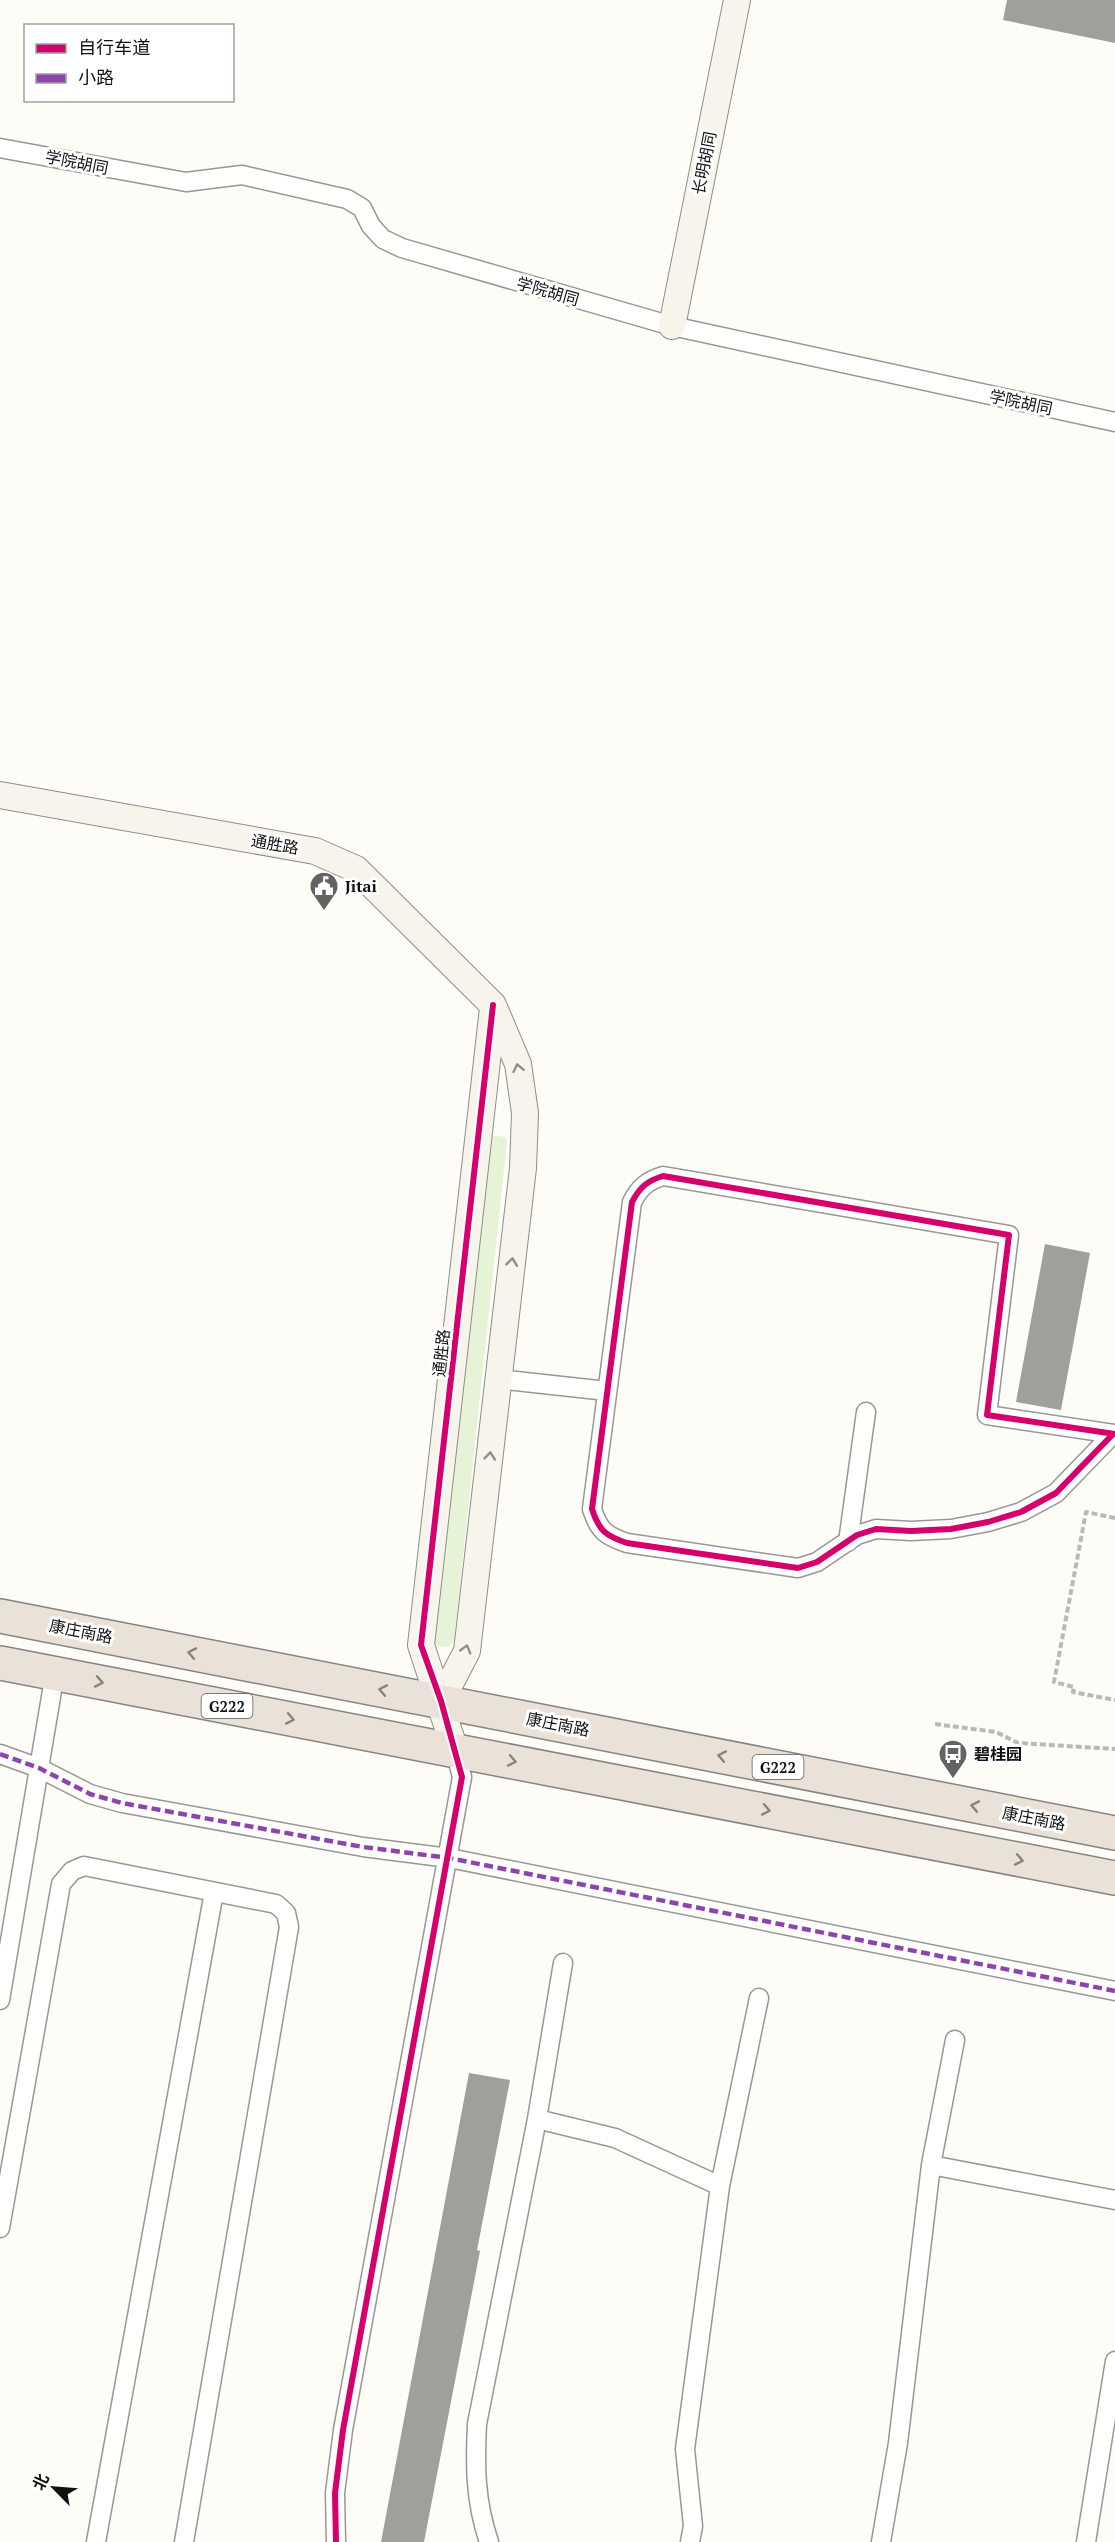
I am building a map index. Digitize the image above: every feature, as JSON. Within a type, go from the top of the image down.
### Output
[{"type":"highway","name":"康庄南路","points":[[0,1616],[1115,1833]]},
{"type":"highway","name":"G222","points":[[0,1663],[1115,1878]]},
{"type":"street","name":"长明胡同","points":[[672,326],[737,0]]},
{"type":"street","name":"学院胡同","points":[[0,148],[186,182],[242,175],[347,199],[362,208],[371,226],[383,239],[402,248],[672,326],[1115,422]]},
{"type":"street","name":"通胜路","points":[[0,795],[315,851],[336,858],[356,869],[493,1005],[518,1064],[525,1113],[523,1168],[468,1651],[441,1701]]},
{"type":"street","name":"通胜路","points":[[441,1701],[421,1646],[493,1005]]},
{"type":"street","points":[[663,1176],[1009,1235],[987,1415],[1114,1434],[1056,1493],[1020,1512],[988,1522],[951,1529],[910,1531],[876,1528],[857,1535],[818,1562],[798,1568],[627,1543],[610,1537],[597,1525],[592,1509],[632,1202],[639,1188],[650,1180],[663,1176]]},
{"type":"street","points":[[498,1379],[607,1391]]},
{"type":"street","points":[[848,1542],[866,1412]]},
{"type":"street","points":[[0,2000],[55,1673]]},
{"type":"street","points":[[336,2542],[335,2493],[344,2430],[462,1777],[441,1701]]},
{"type":"street","points":[[0,1754],[39,1768],[90,1794],[122,1803],[363,1847],[449,1858],[1115,1991]]},
{"type":"street","points":[[0,2228],[60,1884],[72,1871],[84,1866],[276,1904],[286,1913],[289,1927],[184,2542]]},
{"type":"street","points":[[96,2542],[214,1892]]},
{"type":"street","points":[[489,2542],[480,2515],[475,2470],[477,2424],[537,2119],[563,1963]]},
{"type":"street","points":[[690,2542],[693,2526],[685,2449],[720,2186],[759,1998]]},
{"type":"street","points":[[881,2542],[898,2443],[931,2165],[955,2040]]},
{"type":"street","points":[[537,2119],[615,2138],[720,2186]]},
{"type":"street","points":[[931,2165],[1115,2200]]},
{"type":"street","points":[[1086,2542],[1115,2361]]},
{"type":"path","points":[[1115,1518],[1086,1512],[1054,1682],[1074,1687],[1073,1692],[1115,1700]]},
{"type":"path","points":[[935,1724],[996,1732],[1018,1743],[1115,1749]]},
{"type":"green space","points":[[489,1135],[505,1137],[507,1141],[454,1641],[448,1647],[437,1646],[432,1640]]},
{"type":"building","points":[[1007,0],[1115,0],[1115,43],[1003,20]]},
{"type":"building","points":[[1045,1244],[1090,1253],[1061,1410],[1016,1402]]},
{"type":"building","points":[[469,2073],[510,2080],[477,2250],[480,2251],[424,2542],[381,2542]]},
{"type":"marked path","points":[[0,1754],[39,1768],[90,1794],[122,1803],[363,1847],[449,1858],[1115,1991]]},
{"type":"cycle path","points":[[336,2542],[335,2493],[343,2430],[462,1777],[441,1701],[421,1645],[493,1005]]},
{"type":"cycle path","points":[[1113,1434],[1056,1493],[1021,1512],[988,1522],[951,1529],[911,1531],[876,1529],[857,1535],[817,1562],[798,1568],[627,1543],[614,1538],[604,1532],[597,1523],[592,1509],[632,1202],[644,1185],[663,1176],[1009,1235],[987,1415],[1115,1434]]},
{"type":"place","name":"Jitai","points":[[324,912]]},
{"type":"place","name":"碧桂园","points":[[953,1780]]}]
